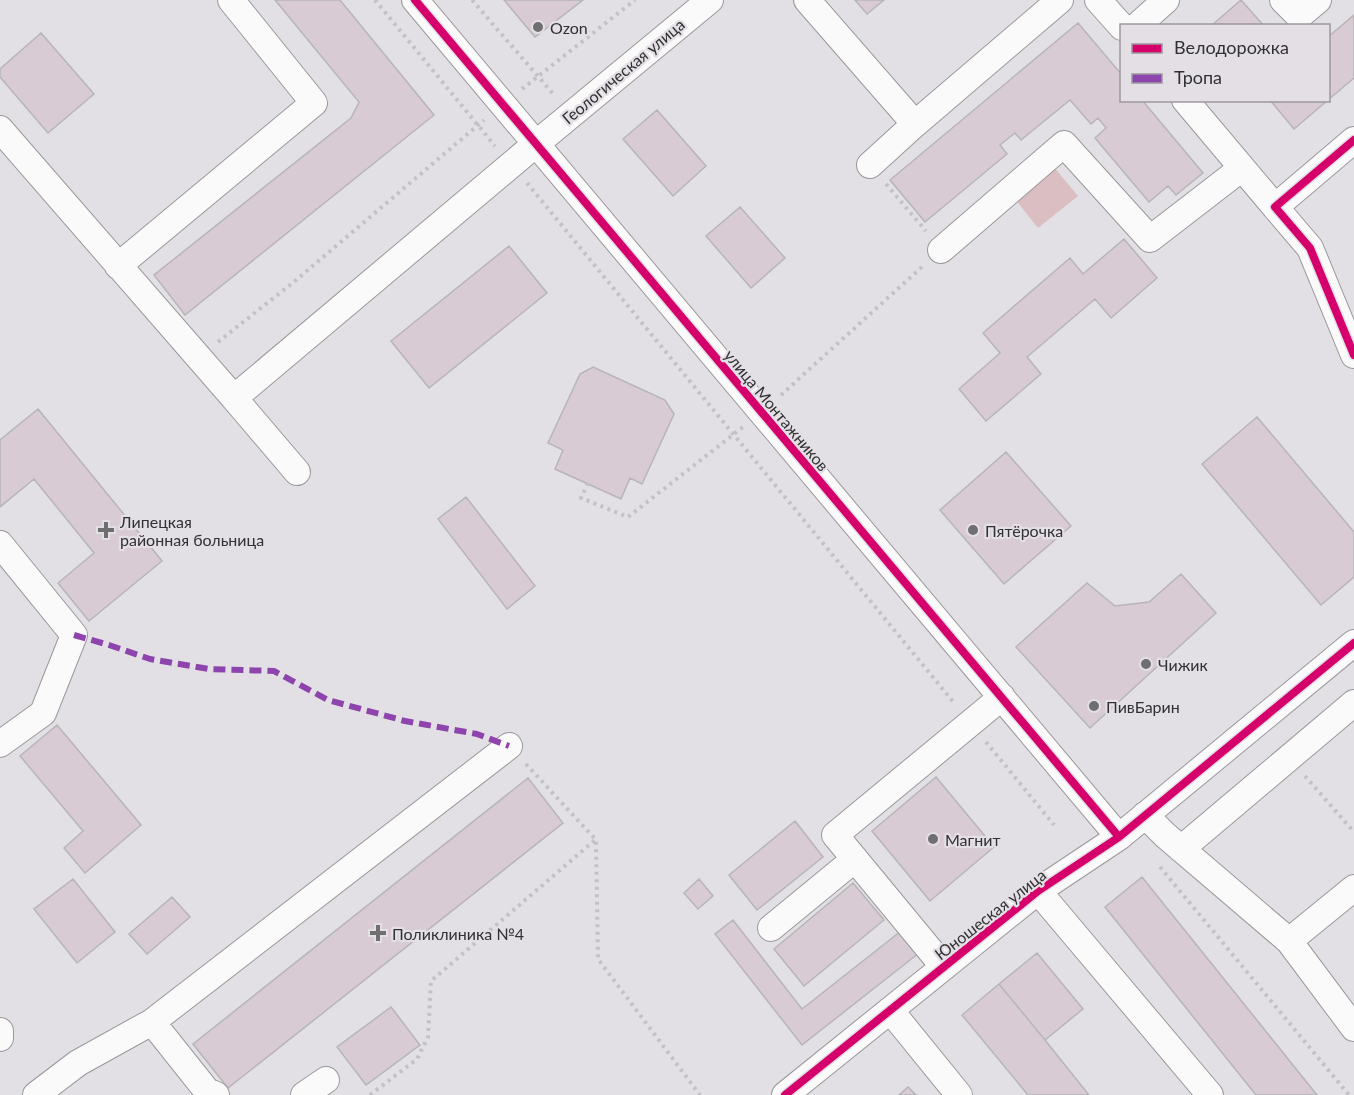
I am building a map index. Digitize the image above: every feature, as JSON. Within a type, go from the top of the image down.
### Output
[{"type":"street","points":[[118,266],[314,103],[231,0]]},
{"type":"street","name":"улица Монтажников","points":[[415,0],[1119,837]]},
{"type":"street","name":"Геологическая улица","points":[[234,398],[511,164],[710,0]]},
{"type":"street","points":[[807,0],[915,124]]},
{"type":"street","points":[[870,165],[1060,0]]},
{"type":"street","points":[[1098,0],[1120,25]]},
{"type":"street","points":[[1139,24],[1166,0]]},
{"type":"street","points":[[1283,0],[1299,16],[1318,0]]},
{"type":"street","points":[[1187,102],[1310,248],[1354,355]]},
{"type":"street","points":[[0,129],[297,472]]},
{"type":"street","points":[[1275,207],[1354,140]]},
{"type":"street","points":[[941,250],[1064,144],[1150,239],[1242,168]]},
{"type":"street","points":[[0,544],[74,635],[43,713],[0,744]]},
{"type":"street","name":"Юношеская улица","points":[[785,1095],[1038,891],[1119,837],[1354,643]]},
{"type":"street","points":[[944,967],[835,835],[1002,697]]},
{"type":"street","points":[[1181,849],[1354,703]]},
{"type":"street","points":[[36,1095],[78,1063],[152,1022],[509,746]]},
{"type":"street","points":[[1145,815],[1181,849],[1289,941],[1354,1028]]},
{"type":"street","points":[[771,928],[855,859]]},
{"type":"street","points":[[1289,941],[1354,888]]},
{"type":"street","points":[[1038,891],[1210,1095]]},
{"type":"street","points":[[890,1010],[959,1095]]},
{"type":"street","points":[[152,1022],[207,1091],[216,1095]]},
{"type":"street","points":[[0,1030],[0,1038]]},
{"type":"street","points":[[304,1095],[326,1080]]},
{"type":"path","points":[[375,0],[1054,825]]},
{"type":"path","points":[[472,0],[571,114]]},
{"type":"path","points":[[198,358],[296,281],[502,105],[635,0]]},
{"type":"path","points":[[588,483],[581,498],[628,517],[762,412],[941,250],[870,165]]},
{"type":"path","points":[[509,746],[596,840],[598,959],[700,1095]]},
{"type":"path","points":[[1289,758],[1354,832]]},
{"type":"path","points":[[370,1095],[417,1059],[428,1037],[431,981],[596,840]]},
{"type":"path","points":[[1159,866],[1349,1095]]},
{"type":"shaded area","points":[[1053,166],[1078,196],[1038,228],[1014,198]]},
{"type":"building","points":[[275,0],[340,0],[434,115],[185,315],[154,275],[351,118],[359,102]]},
{"type":"building","points":[[504,0],[583,0],[535,37]]},
{"type":"building","points":[[855,0],[884,0],[867,14]]},
{"type":"building","points":[[1241,0],[1262,24],[1213,24]]},
{"type":"building","points":[[1354,15],[1354,78],[1330,98],[1330,35]]},
{"type":"building","points":[[1078,23],[1120,73],[1120,102],[1144,102],[1203,173],[1176,195],[1168,186],[1149,202],[1095,138],[1106,128],[1098,118],[1091,124],[1070,100],[1021,140],[1015,133],[1000,145],[1007,154],[925,222],[890,180]]},
{"type":"building","points":[[41,33],[94,94],[48,133],[0,77],[0,69]]},
{"type":"building","points":[[1272,102],[1326,102],[1294,129]]},
{"type":"building","points":[[657,110],[706,166],[673,196],[623,139]]},
{"type":"building","points":[[740,207],[785,258],[751,288],[706,236]]},
{"type":"building","points":[[1124,239],[1157,278],[1111,318],[1095,299],[1027,357],[1041,374],[986,421],[959,389],[1000,353],[983,333],[1070,258],[1083,274]]},
{"type":"building","points":[[509,246],[547,293],[429,388],[391,341]]},
{"type":"building","points":[[593,367],[665,400],[674,414],[642,484],[630,478],[621,499],[555,469],[563,450],[548,443],[580,374]]},
{"type":"building","name":"Липецкая районная больница","points":[[38,409],[162,561],[89,621],[58,583],[94,553],[34,479],[0,507],[0,440]]},
{"type":"building","points":[[1257,417],[1354,532],[1354,577],[1321,605],[1202,464]]},
{"type":"building","points":[[1006,452],[1071,526],[1004,584],[940,510]]},
{"type":"building","points":[[466,497],[535,586],[507,609],[438,519]]},
{"type":"building","points":[[1181,574],[1216,613],[1090,728],[1016,647],[1087,583],[1115,606],[1149,602]]},
{"type":"building","points":[[57,725],[141,825],[85,873],[64,848],[83,831],[20,756]]},
{"type":"building","name":"Магнит","points":[[936,777],[994,847],[930,901],[872,831]]},
{"type":"building","name":"Поликлиника №4","points":[[528,778],[563,823],[228,1088],[193,1044]]},
{"type":"building","points":[[795,821],[823,857],[757,910],[729,875]]},
{"type":"building","points":[[1142,877],[1317,1095],[1256,1095],[1105,907]]},
{"type":"building","points":[[73,879],[115,932],[77,963],[34,909]]},
{"type":"building","points":[[699,879],[713,896],[698,909],[684,893]]},
{"type":"building","points":[[853,883],[884,920],[804,986],[774,949]]},
{"type":"building","points":[[172,897],[190,917],[147,954],[129,934]]},
{"type":"building","points":[[733,920],[802,1009],[901,931],[919,953],[802,1045],[715,934]]},
{"type":"building","points":[[1037,953],[1083,1009],[1045,1040],[999,984]]},
{"type":"building","points":[[999,984],[1089,1095],[1028,1095],[962,1015]]},
{"type":"building","points":[[391,1007],[420,1045],[366,1085],[337,1047]]},
{"type":"building","points":[[908,1087],[916,1095],[899,1095]]},
{"type":"marked path","points":[[74,635],[150,659],[209,669],[274,671],[328,700],[405,721],[477,734],[509,746]]},
{"type":"cycle path","points":[[415,0],[1119,837]]},
{"type":"cycle path","points":[[1354,140],[1275,207],[1310,248],[1354,355]]},
{"type":"cycle path","points":[[785,1095],[1038,891],[1119,837],[1354,643]]},
{"type":"place","name":"Ozon","points":[[538,27]]},
{"type":"place","name":"Липецкая районная больница","points":[[106,530]]},
{"type":"place","name":"Пятёрочка","points":[[973,530]]},
{"type":"place","name":"Чижик","points":[[1146,664]]},
{"type":"place","name":"ПивБарин","points":[[1094,706]]},
{"type":"place","name":"Магнит","points":[[933,839]]},
{"type":"place","name":"Поликлиника №4","points":[[378,933]]}]
